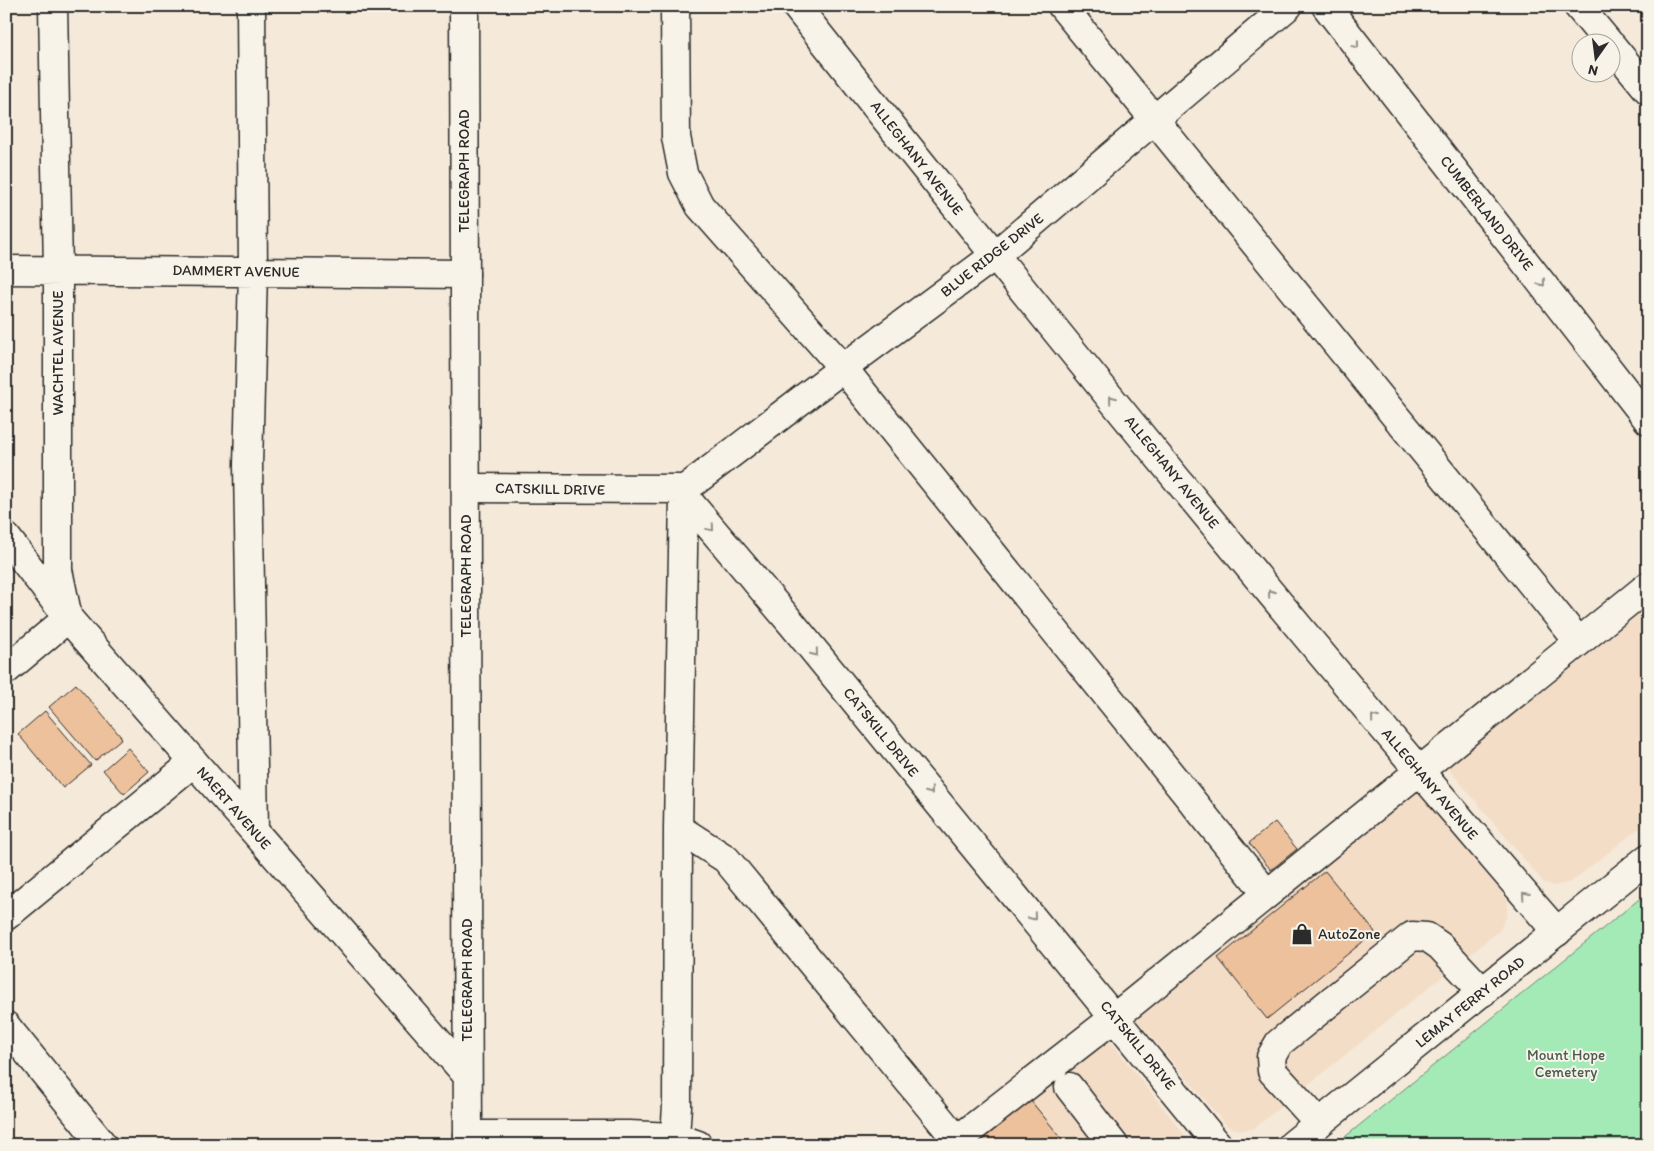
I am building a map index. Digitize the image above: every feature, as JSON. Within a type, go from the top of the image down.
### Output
[{"type":"street","name":"WACHTEL AVENUE","points":[[53,6],[58,269],[58,570],[68,618]]},
{"type":"street","points":[[251,6],[254,272],[248,465],[254,829]]},
{"type":"street","name":"TELEGRAPH ROAD","points":[[464,6],[468,1140]]},
{"type":"street","points":[[675,6],[676,137],[683,173],[700,206],[843,368],[1268,894]]},
{"type":"street","name":"ALLEGHANY AVENUE","points":[[796,6],[994,256],[1418,772],[1557,932]]},
{"type":"street","points":[[1062,6],[1579,642]]},
{"type":"street","name":"BLUE RIDGE DRIVE","points":[[685,493],[843,368],[994,256],[1288,6]]},
{"type":"street","name":"CUMBERLAND DRIVE","points":[[1326,6],[1648,420]]},
{"type":"street","points":[[1578,6],[1600,32]]},
{"type":"street","points":[[1622,58],[1648,90]]},
{"type":"street","name":"DAMMERT AVENUE","points":[[6,270],[465,274]]},
{"type":"street","name":"CATSKILL DRIVE","points":[[466,488],[685,493],[1218,1145]]},
{"type":"street","points":[[468,1140],[629,1135],[686,1141],[677,1096],[678,828],[685,493]]},
{"type":"street","name":"NAERT AVENUE","points":[[6,537],[68,618],[467,1075]]},
{"type":"street","points":[[678,828],[726,859],[957,1140],[1115,1017],[1648,586]]},
{"type":"street","points":[[6,670],[68,618]]},
{"type":"street","points":[[6,916],[194,762]]},
{"type":"street","name":"LEMAY FERRY ROAD","points":[[1292,1145],[1648,858]]},
{"type":"street","points":[[1319,1123],[1272,1071],[1271,1058],[1279,1043],[1286,1037],[1412,936],[1427,937],[1440,946],[1482,992]]},
{"type":"street","points":[[6,1026],[103,1145]]},
{"type":"street","points":[[1069,1087],[1114,1145]]},
{"type":"shaded area","points":[[1648,598],[1648,821],[1571,882],[1554,886],[1543,882],[1443,762]]},
{"type":"shaded area","points":[[1414,785],[1508,900],[1507,915],[1499,931],[1253,1129],[1240,1130],[1227,1126],[1131,1013]]},
{"type":"shaded area","points":[[1104,1034],[1193,1145],[963,1145]]},
{"type":"green space","name":"Mount Hope Cemetery","points":[[1648,892],[1648,1145],[1335,1145]]},
{"type":"building","points":[[76,684],[122,738],[95,761],[49,707]]},
{"type":"building","points":[[45,711],[91,765],[63,788],[18,734]]},
{"type":"building","points":[[128,748],[149,772],[124,794],[103,770]]},
{"type":"building","points":[[1275,822],[1297,849],[1271,870],[1249,843]]},
{"type":"building","points":[[1325,871],[1375,932],[1267,1019],[1218,958]]},
{"type":"building","points":[[1030,1100],[1067,1145],[976,1145]]},
{"type":"place","name":"AutoZone","points":[[1302,934]]}]
